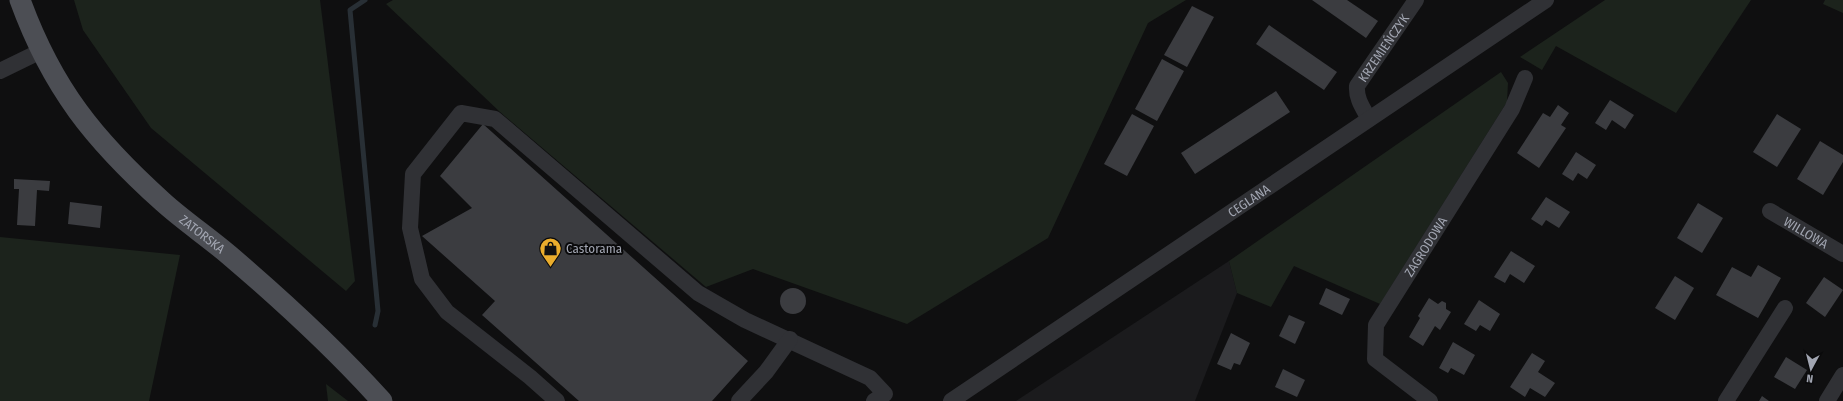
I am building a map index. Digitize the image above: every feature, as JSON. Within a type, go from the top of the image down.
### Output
[{"type":"main road","name":"ZATORSKA","points":[[20,0],[40,51],[51,73],[76,111],[116,158],[164,203],[229,254],[290,309],[355,371],[382,401]]},
{"type":"street","name":"KRZEMIEŃCZYK","points":[[1369,119],[1356,94],[1357,86],[1416,0]]},
{"type":"street","name":"CEGLANA","points":[[952,401],[1546,0]]},
{"type":"street","points":[[0,70],[40,51]]},
{"type":"street","name":"ZAGRODOWA","points":[[1430,401],[1375,360],[1376,325],[1512,109],[1525,78]]},
{"type":"street","points":[[556,401],[530,377],[447,312],[422,279],[410,228],[413,174],[461,113],[495,119],[698,293],[746,320],[790,339],[870,378],[884,399]]},
{"type":"street","name":"WILLOWA","points":[[1770,211],[1843,254]]},
{"type":"street","points":[[1726,401],[1785,308]]},
{"type":"street","points":[[739,401],[766,372],[790,339]]},
{"type":"street","points":[[1827,401],[1843,375]]},
{"type":"shaded area","points":[[74,0],[320,0],[355,281],[346,291],[151,128],[83,30]]},
{"type":"shaded area","points":[[393,0],[1186,0],[1148,23],[1048,238],[907,324],[753,269],[706,287],[500,112],[386,4]]},
{"type":"shaded area","points":[[1605,0],[1751,0],[1676,113],[1556,46],[1542,70],[1520,57]]},
{"type":"shaded area","points":[[1825,0],[1843,0],[1843,13],[1823,4]]},
{"type":"shaded area","points":[[1501,72],[1508,83],[1507,102],[1380,304],[1294,266],[1271,307],[1237,293],[1229,261]]},
{"type":"shaded area","points":[[0,237],[180,255],[149,401],[0,401]]},
{"type":"shaded area","points":[[1229,261],[1237,293],[1195,401],[1016,401]]},
{"type":"shaded area","points":[[326,384],[348,401],[328,401]]},
{"type":"building","points":[[1312,0],[1347,0],[1378,21],[1366,38]]},
{"type":"building","points":[[1192,6],[1214,17],[1187,67],[1164,55]]},
{"type":"building","points":[[1269,25],[1337,72],[1324,90],[1256,44]]},
{"type":"building","points":[[1162,59],[1184,71],[1157,121],[1135,109]]},
{"type":"building","points":[[1276,91],[1290,112],[1195,174],[1181,153]]},
{"type":"building","points":[[1610,100],[1634,115],[1625,129],[1612,120],[1606,130],[1595,123]]},
{"type":"building","points":[[1558,105],[1569,113],[1561,125],[1566,128],[1539,168],[1517,153],[1543,113],[1550,117]]},
{"type":"building","points":[[1132,114],[1154,126],[1127,176],[1104,164]]},
{"type":"building","points":[[1777,114],[1801,129],[1777,167],[1753,152]]},
{"type":"building","name":"Castorama","points":[[483,124],[748,361],[712,401],[579,401],[482,315],[495,301],[422,236],[472,208],[440,176]]},
{"type":"building","points":[[1820,141],[1843,155],[1843,162],[1823,195],[1797,179]]},
{"type":"building","points":[[1576,152],[1596,165],[1587,179],[1578,173],[1573,181],[1562,174]]},
{"type":"building","points":[[14,179],[50,181],[49,191],[37,190],[35,226],[17,225],[19,189],[14,189]]},
{"type":"building","points":[[1546,197],[1570,212],[1559,228],[1546,220],[1542,226],[1531,219]]},
{"type":"building","points":[[70,202],[102,206],[100,228],[68,224]]},
{"type":"building","points":[[1698,203],[1723,218],[1702,253],[1677,238]]},
{"type":"building","points":[[1511,251],[1535,266],[1524,283],[1510,274],[1505,283],[1494,277]]},
{"type":"building","points":[[1758,265],[1781,278],[1758,318],[1716,295],[1732,267],[1751,277]]},
{"type":"building","points":[[1675,276],[1694,288],[1675,320],[1655,308]]},
{"type":"building","points":[[1824,277],[1843,290],[1825,317],[1806,303]]},
{"type":"building","points":[[793,288],[802,292],[806,301],[802,310],[793,314],[784,310],[780,301],[784,292]]},
{"type":"building","points":[[1326,288],[1350,299],[1342,315],[1319,304]]},
{"type":"building","points":[[1429,298],[1438,304],[1442,301],[1446,303],[1446,309],[1451,312],[1440,330],[1435,326],[1423,346],[1409,337],[1420,318],[1418,316]]},
{"type":"building","points":[[1479,300],[1500,314],[1490,331],[1480,325],[1476,331],[1464,324]]},
{"type":"building","points":[[1289,315],[1305,322],[1295,344],[1279,336]]},
{"type":"building","points":[[1231,333],[1250,343],[1240,365],[1234,363],[1231,370],[1217,364]]},
{"type":"building","points":[[1453,342],[1475,355],[1464,375],[1451,368],[1448,373],[1439,368]]},
{"type":"building","points":[[1532,353],[1545,361],[1538,372],[1555,383],[1545,397],[1530,388],[1525,397],[1510,387]]},
{"type":"building","points":[[1786,357],[1807,370],[1795,389],[1774,377]]},
{"type":"building","points":[[1283,369],[1305,380],[1297,397],[1275,387]]},
{"type":"building","points":[[1762,396],[1769,401],[1759,401]]},
{"type":"waterway","points":[[365,0],[350,10],[378,311],[375,325]]},
{"type":"place","name":"Castorama","points":[[551,268]]}]
